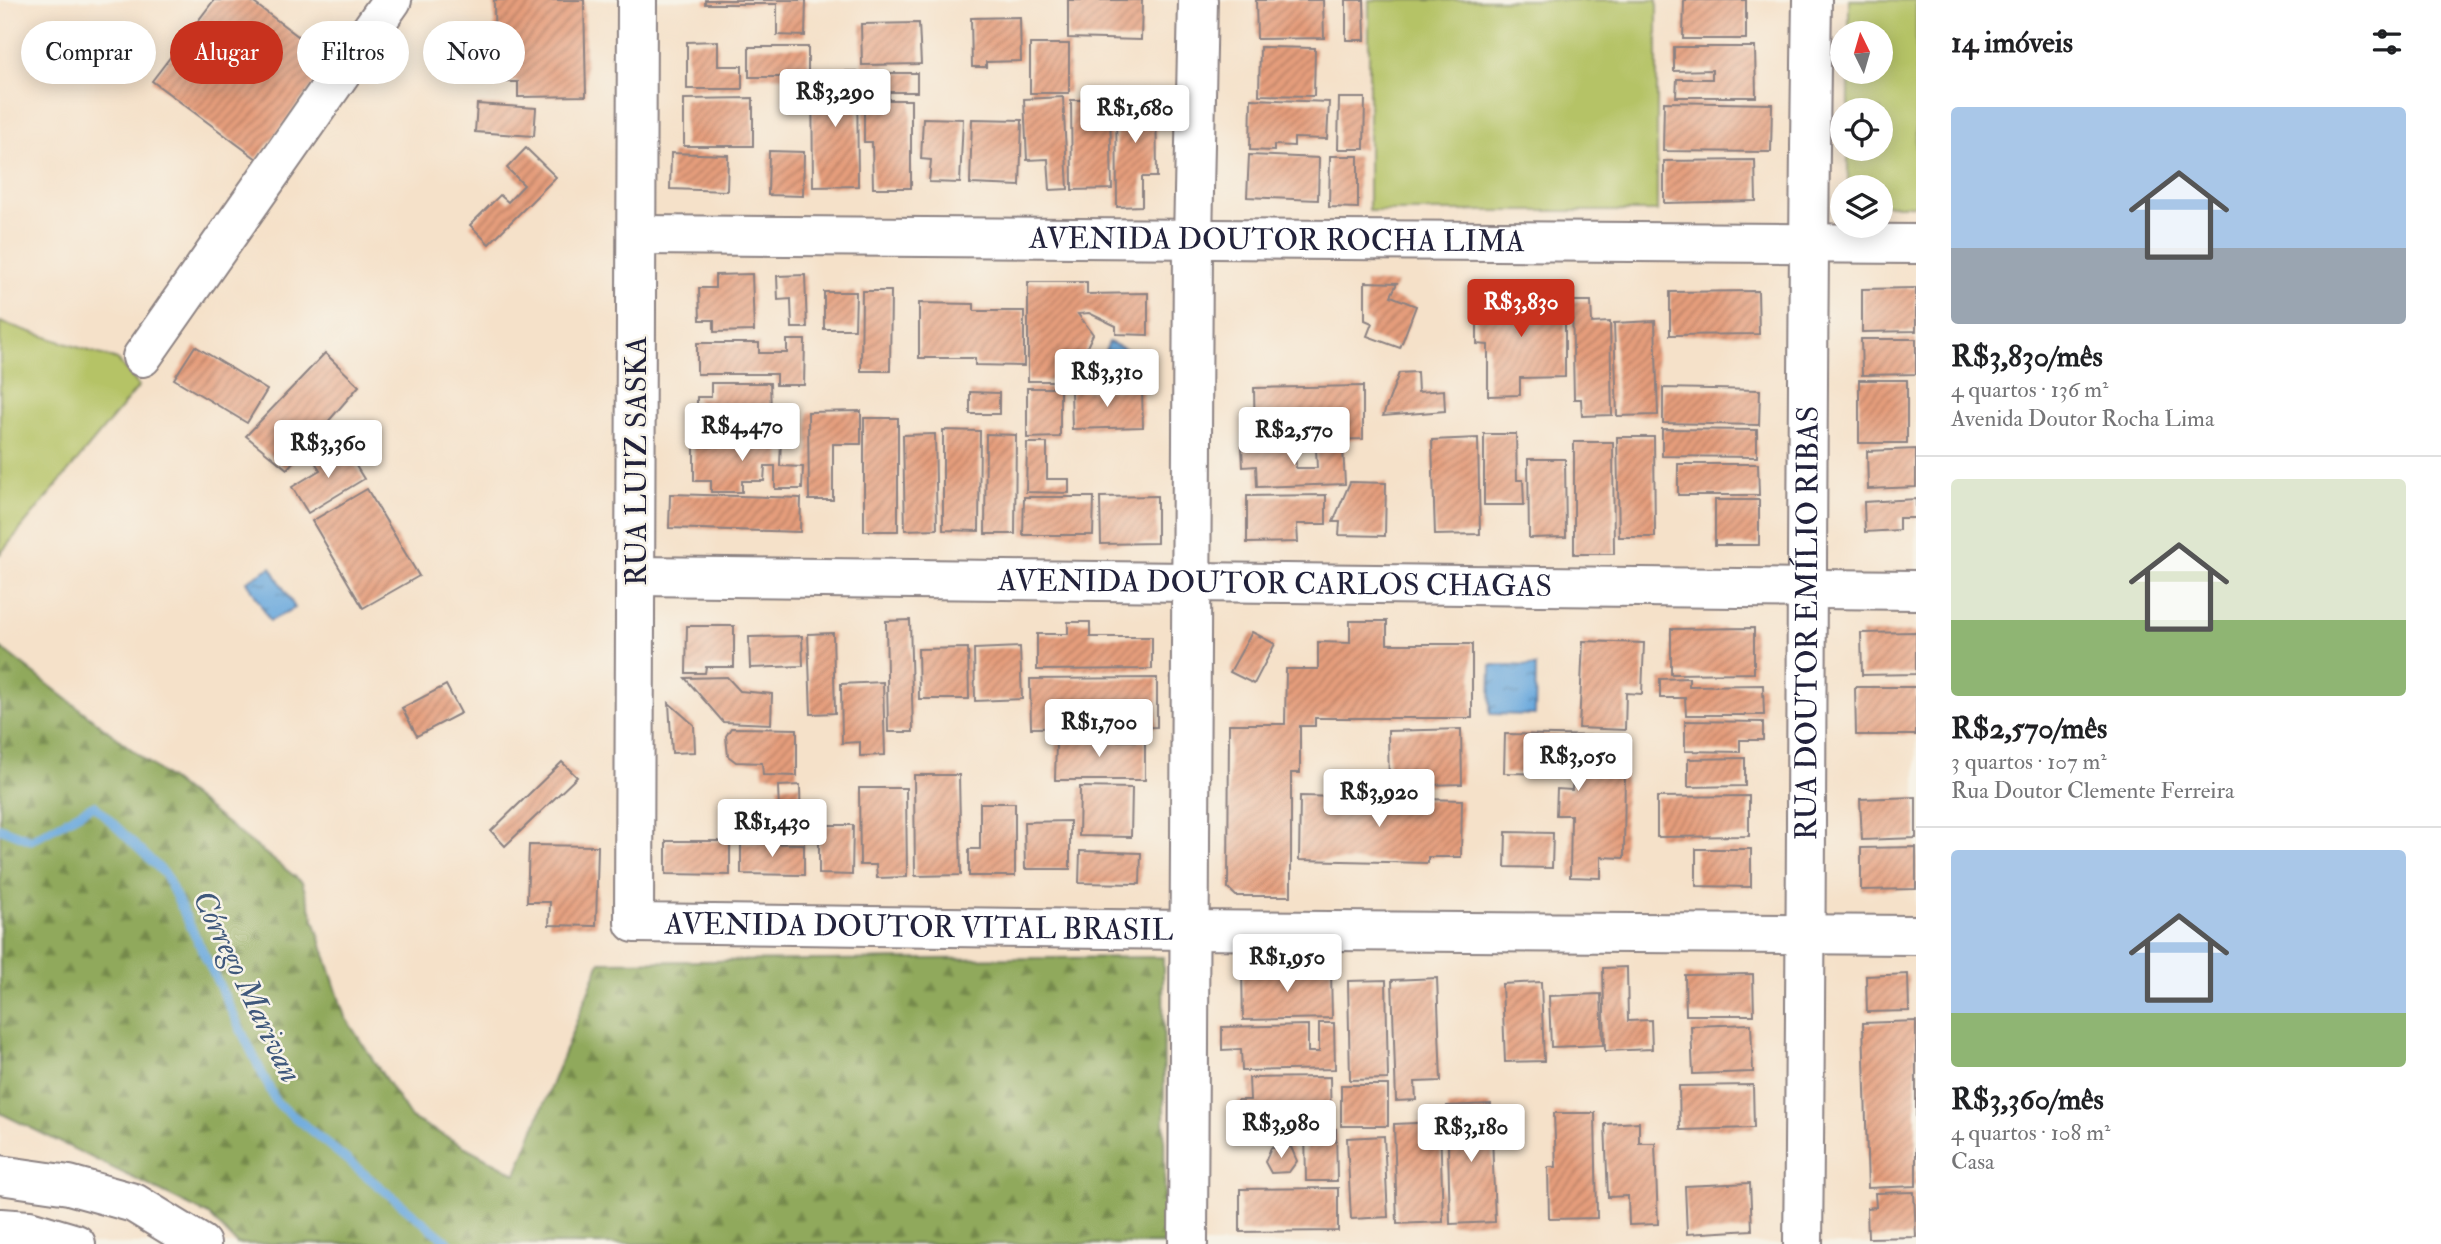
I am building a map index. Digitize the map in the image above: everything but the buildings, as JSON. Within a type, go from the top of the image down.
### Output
[{"type":"street","points":[[142,357],[392,0]]},
{"type":"street","name":"RUA LUIZ SASKA","points":[[634,923],[637,0]]},
{"type":"street","points":[[1188,1244],[1190,583],[1198,0]]},
{"type":"street","name":"RUA DOUTOR EMÍLIO RIBAS","points":[[1803,1244],[1807,933],[1807,244],[1812,0]]},
{"type":"street","name":"AVENIDA DOUTOR ROCHA LIMA","points":[[637,235],[1916,244]]},
{"type":"street","name":"AVENIDA DOUTOR CARLOS CHAGAS","points":[[635,576],[1916,590]]},
{"type":"street","name":"AVENIDA DOUTOR VITAL BRASIL","points":[[634,923],[1916,935]]},
{"type":"street","points":[[0,1175],[69,1185],[134,1203],[201,1244]]},
{"type":"street","points":[[0,1228],[29,1230],[76,1244]]},
{"type":"green space","points":[[1369,0],[1657,0],[1657,211],[1369,211]]},
{"type":"green space","points":[[1849,0],[1916,0],[1916,205],[1893,205],[1893,175],[1848,175],[1848,161],[1893,161],[1893,98],[1849,98],[1849,84],[1894,84],[1894,21],[1849,21]]},
{"type":"green space","points":[[0,322],[118,360],[139,386],[0,554]]},
{"type":"green space","points":[[0,647],[302,882],[345,1017],[411,1118],[516,1174],[600,962],[1163,957],[1165,1244],[237,1244],[209,1215],[0,1113]]},
{"type":"water","points":[[1109,342],[1143,357],[1136,373],[1102,358]]},
{"type":"water","points":[[271,567],[295,608],[270,621],[247,581]]},
{"type":"water","points":[[1491,665],[1536,666],[1535,715],[1490,714]]},
{"type":"waterway","name":"Córrego Marivan","points":[[0,828],[31,840],[94,805],[165,874],[276,1102],[450,1244]]}]
